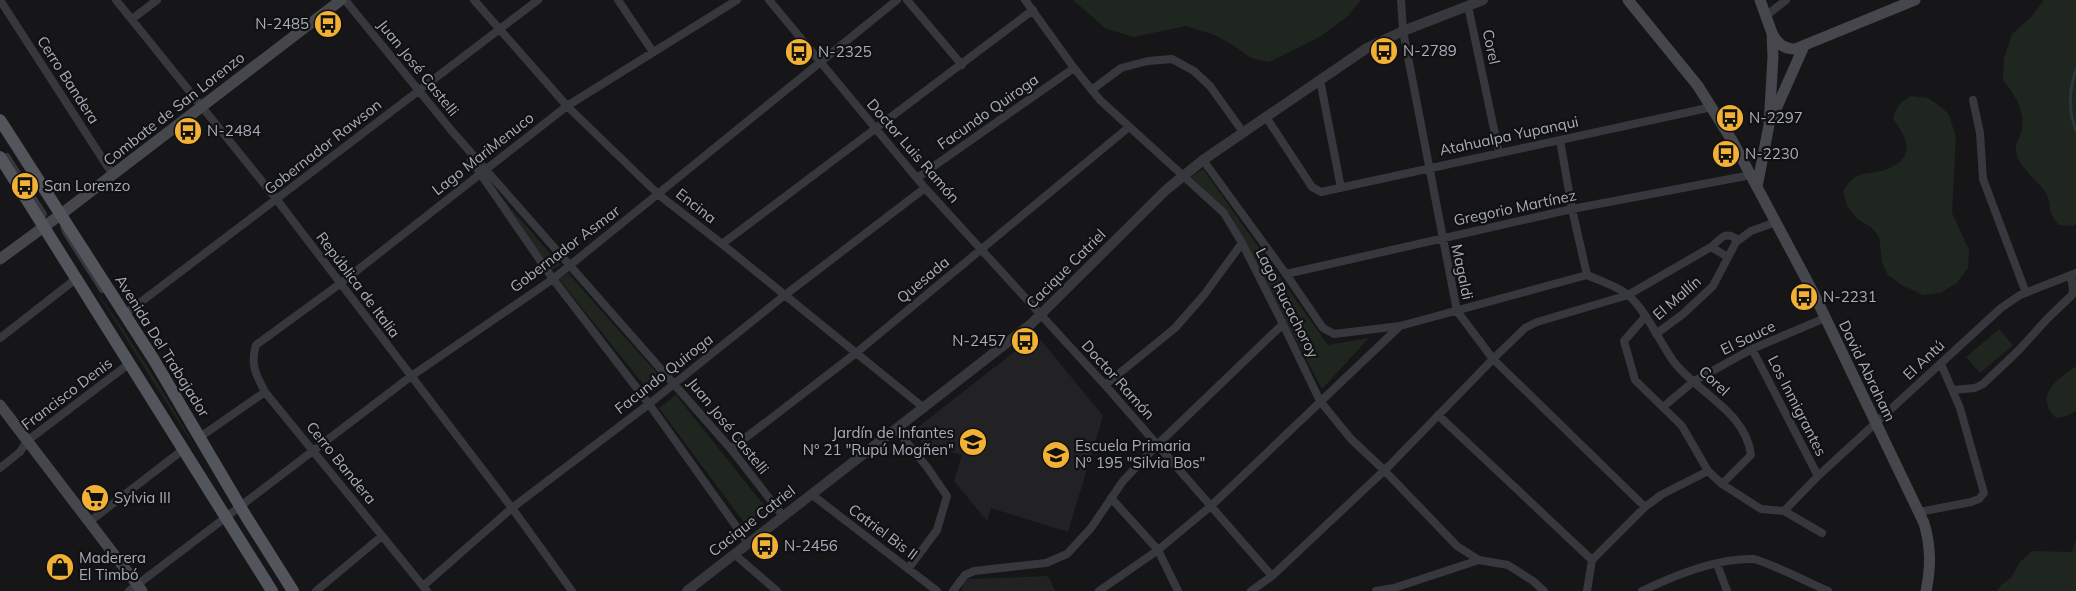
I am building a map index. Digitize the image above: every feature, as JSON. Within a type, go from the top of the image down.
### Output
[{"type":"main road","name":"Combate de San Lorenzo","points":[[0,258],[113,175],[341,0]]},
{"type":"main road","name":"David Abraham","points":[[1628,0],[1662,40],[1712,107],[1751,175],[1826,318],[1919,512],[1928,537],[1930,550],[1926,591]]},
{"type":"main road","points":[[1760,0],[1777,42],[1786,48],[1795,49],[1915,0]]},
{"type":"main road","points":[[1757,187],[1769,125],[1772,33]]},
{"type":"main road","points":[[1769,125],[1804,46]]},
{"type":"main road","name":"Avenida Del Trabajador","points":[[0,120],[125,314],[240,507],[294,591]]},
{"type":"main road","points":[[4,156],[43,226],[272,591]]},
{"type":"main road","points":[[0,405],[89,522],[136,589]]},
{"type":"street","name":"Cerro Bandera","points":[[0,0],[113,175]]},
{"type":"street","name":"República de Italia","points":[[116,0],[277,200],[410,377],[512,508],[572,591]]},
{"type":"street","points":[[132,19],[157,0]]},
{"type":"street","name":"Juan José Castelli","points":[[345,0],[483,172],[553,279],[649,404],[748,543]]},
{"type":"street","name":"Encina","points":[[474,0],[567,106],[659,194],[924,408]]},
{"type":"street","name":"Gobernador Rawson","points":[[125,314],[538,0]]},
{"type":"street","points":[[618,0],[653,52]]},
{"type":"street","name":"Lago MariMenuco","points":[[256,345],[341,283],[567,106],[737,0]]},
{"type":"street","name":"Doctor Luis Ramón","points":[[769,0],[925,188],[1042,315]]},
{"type":"street","name":"Gobernador Asmar","points":[[136,589],[226,517],[410,377],[553,279],[897,0]]},
{"type":"street","points":[[907,0],[962,65]]},
{"type":"street","name":"Lago Rucachoroy","points":[[1025,0],[1074,68],[1093,89],[1100,100],[1224,213],[1242,243],[1320,401],[1351,439],[1384,470],[1457,546],[1479,560],[1508,566],[1533,581],[1544,591]]},
{"type":"street","name":"Magaldi","points":[[1401,0],[1402,31],[1441,238],[1457,311],[1492,359],[1645,507]]},
{"type":"street","name":"Cacique Catriel","points":[[687,591],[1042,315],[1157,198],[1203,160],[1367,48],[1402,31],[1483,0]]},
{"type":"street","points":[[1766,15],[1786,0]]},
{"type":"street","name":"Corel","points":[[1468,6],[1499,153]]},
{"type":"street","points":[[722,244],[1033,10]]},
{"type":"street","points":[[1093,89],[1121,68],[1148,61],[1172,59],[1194,71],[1210,86],[1244,132]]},
{"type":"street","name":"Facundo Quiroga","points":[[917,178],[1074,68]]},
{"type":"street","points":[[1320,80],[1340,188]]},
{"type":"street","points":[[1973,100],[1980,133],[1983,179],[2026,293]]},
{"type":"street","name":"Atahualpa Yupanqui","points":[[1266,117],[1312,187],[1321,192],[1712,107]]},
{"type":"street","name":"Quesada","points":[[731,449],[856,353],[1128,127]]},
{"type":"street","points":[[1560,140],[1572,210],[1587,275]]},
{"type":"street","points":[[4,156],[44,214],[43,216],[40,216],[4,156]]},
{"type":"street","points":[[1203,160],[1323,328],[1334,334],[1400,326],[1587,275],[1628,296]]},
{"type":"street","name":"Juan José Castelli","points":[[483,172],[675,383],[731,449],[783,516]]},
{"type":"street","name":"Gregorio Martínez","points":[[1286,274],[1572,210],[1751,175]]},
{"type":"street","name":"Facundo Quiroga","points":[[425,589],[512,508],[649,404],[785,295],[925,188]]},
{"type":"street","points":[[1251,591],[1272,576],[1384,470],[1492,359],[1525,328],[1537,322],[1628,296],[1711,247],[1726,235],[1731,235],[1738,240],[1751,231],[1776,222]]},
{"type":"street","points":[[63,226],[66,226],[105,288],[102,290],[96,282],[64,232],[63,226]]},
{"type":"street","name":"El Mallín","points":[[1656,334],[1684,314],[1713,286],[1738,240]]},
{"type":"street","points":[[1105,385],[1175,328],[1204,295],[1242,243]]},
{"type":"street","points":[[1711,247],[1728,257]]},
{"type":"street","points":[[1953,390],[1978,388],[2018,352],[2047,319],[2072,295],[2074,274]]},
{"type":"street","name":"El Antú","points":[[1784,511],[1818,476],[2001,308],[2026,293],[2074,274]]},
{"type":"street","points":[[0,338],[77,278]]},
{"type":"street","name":"Corel","points":[[1628,296],[1645,317],[1675,363],[1740,426],[1751,455],[1722,484]]},
{"type":"street","name":"Doctor Ramón","points":[[1042,315],[1272,576]]},
{"type":"street","points":[[1645,317],[1624,341],[1636,380],[1682,426],[1708,471],[1722,484],[1761,509],[1784,511],[1822,533]]},
{"type":"street","name":"El Sauce","points":[[1663,408],[1694,381],[1752,349],[1826,318]]},
{"type":"street","points":[[953,591],[965,575],[974,571],[1046,563],[1067,554],[1091,528],[1123,481],[1157,445],[1283,324]]},
{"type":"street","points":[[1099,591],[1158,550],[1211,506],[1400,326]]},
{"type":"street","name":"Cerro Bandera","points":[[256,345],[252,358],[257,377],[266,392],[425,589]]},
{"type":"street","name":"Los Inmigrantes","points":[[1752,349],[1818,476]]},
{"type":"street","name":"Francisco Denis","points":[[0,468],[20,452],[28,441],[130,363]]},
{"type":"street","points":[[1919,512],[1971,502],[1979,499],[1984,493],[1964,419],[1953,390],[1940,364]]},
{"type":"street","points":[[200,437],[266,392]]},
{"type":"street","points":[[1438,415],[1592,560]]},
{"type":"street","points":[[896,429],[927,467],[947,496],[937,530],[908,569]]},
{"type":"street","points":[[89,522],[184,450]]},
{"type":"street","points":[[1587,591],[1592,560],[1645,507],[1661,495],[1708,471]]},
{"type":"street","name":"Catriel Bis II","points":[[811,494],[937,591]]},
{"type":"street","points":[[1111,498],[1158,550],[1178,591]]},
{"type":"street","points":[[316,591],[382,536]]},
{"type":"street","points":[[734,554],[777,591]]},
{"type":"street","points":[[1642,591],[1675,576],[1717,564],[1754,559],[1828,591]]},
{"type":"street","points":[[1376,591],[1394,588],[1479,560]]},
{"type":"street","points":[[1717,564],[1727,591]]},
{"type":"shaded area","points":[[1073,0],[1361,0],[1348,16],[1321,36],[1269,62],[1251,58],[1233,45],[1212,34],[1186,26],[1133,37],[1105,28]]},
{"type":"shaded area","points":[[2044,0],[2076,0],[2076,224],[2073,226],[2059,225],[2054,219],[2049,199],[2045,192],[2024,168],[2018,158],[2016,145],[2022,129],[2022,115],[2015,96],[2003,80],[2004,58],[2012,34],[2031,17]]},
{"type":"shaded area","points":[[1911,96],[1928,98],[1949,115],[1956,137],[1952,213],[1969,250],[1968,268],[1957,283],[1940,293],[1923,295],[1902,285],[1888,275],[1882,263],[1879,237],[1871,227],[1857,219],[1847,206],[1843,192],[1855,177],[1885,170],[1902,160],[1907,148],[1906,141],[1893,119],[1899,105]]},
{"type":"shaded area","points":[[1203,169],[1328,345],[1369,338],[1322,389],[1230,214],[1191,177]]},
{"type":"shaded area","points":[[501,197],[560,265],[552,270]]},
{"type":"shaded area","points":[[568,273],[661,378],[647,389],[559,279]]},
{"type":"shaded area","points":[[94,288],[148,368],[197,451]]},
{"type":"shaded area","points":[[1999,329],[2013,345],[1980,373],[1966,357]]},
{"type":"shaded area","points":[[1031,339],[1041,340],[1103,416],[1068,532],[991,508],[987,521],[954,481],[962,455],[943,449],[940,458],[932,455],[916,435],[918,427]]},
{"type":"shaded area","points":[[2076,366],[2076,411],[2067,416],[2056,418],[2050,410],[2047,395],[2062,376]]},
{"type":"shaded area","points":[[676,395],[767,509],[746,525],[659,408]]},
{"type":"shaded area","points":[[2076,540],[2076,591],[1997,591],[2001,585],[2011,578],[2020,562],[2032,551],[2072,552]]},
{"type":"shaded area","points":[[1048,576],[1055,591],[962,591],[963,582],[968,579]]},
{"type":"waterway","points":[[2076,70],[2070,100],[2073,123],[2076,130]]},
{"type":"place","name":"N-2485","points":[[328,24]]},
{"type":"place","name":"N-2789","points":[[1384,51]]},
{"type":"place","name":"N-2325","points":[[799,52]]},
{"type":"place","name":"N-2297","points":[[1730,118]]},
{"type":"place","name":"N-2484","points":[[188,131]]},
{"type":"place","name":"N-2230","points":[[1726,154]]},
{"type":"place","name":"San Lorenzo","points":[[25,186]]},
{"type":"place","name":"N-2231","points":[[1804,297]]},
{"type":"place","name":"N-2457","points":[[1025,341]]},
{"type":"place","name":"Jardín de Infantes N° 21 \"Rupú Mogñen\"","points":[[973,442]]},
{"type":"place","name":"Escuela Primaria N° 195 \"Silvia Bos\"","points":[[1056,455]]},
{"type":"place","name":"Sylvia III","points":[[95,498]]},
{"type":"place","name":"N-2456","points":[[765,546]]},
{"type":"place","name":"Maderera El Timbó","points":[[60,567]]}]
